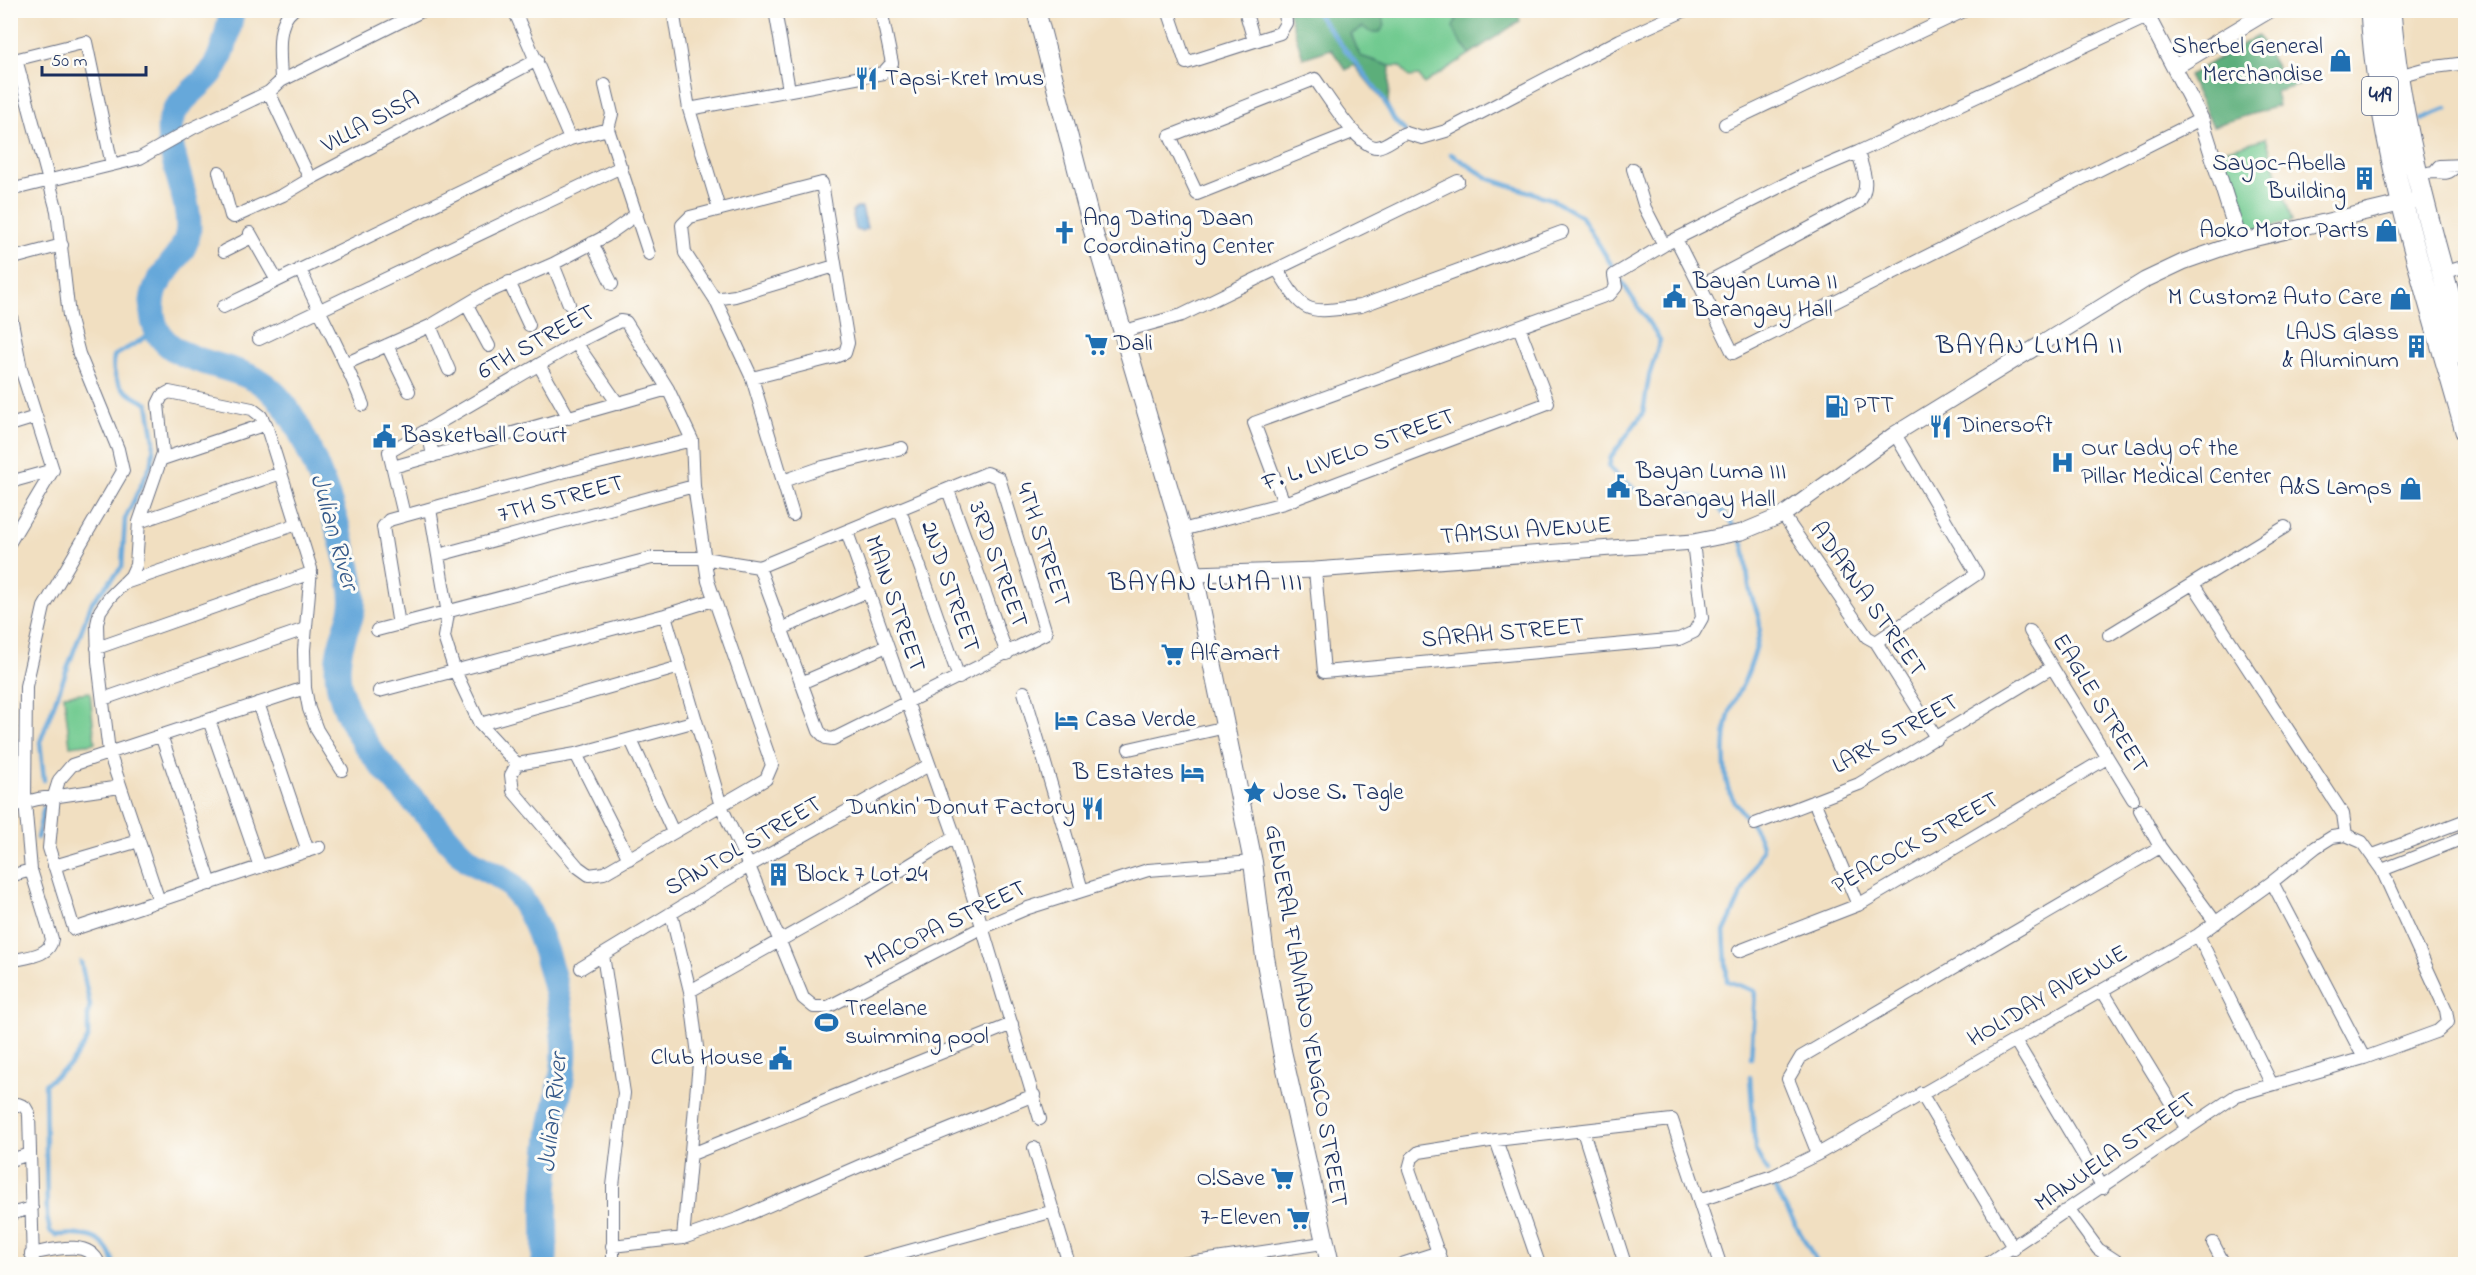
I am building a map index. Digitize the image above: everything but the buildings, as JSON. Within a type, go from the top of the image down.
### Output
[{"type":"highway","name":"419","points":[[2371,10],[2378,84],[2416,176]]},
{"type":"highway","name":"419","points":[[2390,10],[2397,76],[2416,176],[2413,200],[2466,431]]},
{"type":"highway","name":"419","points":[[2413,200],[2443,273],[2466,357]]},
{"type":"main road","name":"GENERAL FLAVIANO YENGCO STREET","points":[[1036,10],[1060,110],[1121,333],[1194,574],[1253,862],[1265,957],[1323,1244],[1330,1264]]},
{"type":"street","points":[[281,81],[281,32],[289,13],[293,10]]},
{"type":"street","points":[[10,190],[140,158],[193,128],[269,92],[281,81],[424,10]]},
{"type":"street","points":[[514,10],[570,139]]},
{"type":"street","points":[[673,10],[689,108],[719,209]]},
{"type":"street","points":[[775,10],[789,90]]},
{"type":"street","points":[[689,108],[883,73],[890,69],[892,63],[881,10]]},
{"type":"street","points":[[1168,10],[1185,63],[1280,33],[1286,23],[1285,10]]},
{"type":"street","points":[[1245,10],[1254,41]]},
{"type":"street","points":[[1353,132],[1197,194],[1170,136],[1315,79],[1353,132],[1374,147],[1406,133],[1422,138],[1446,131],[1620,40],[1686,10]]},
{"type":"street","points":[[1725,124],[1966,10]]},
{"type":"street","points":[[2175,68],[2270,10]]},
{"type":"street","points":[[1284,503],[1254,423],[1610,294],[1616,287],[1614,275],[1664,245],[1677,241],[1801,176],[1858,152],[2146,14],[2201,119],[2240,242]]},
{"type":"street","points":[[10,961],[46,951],[51,946],[52,939],[31,870],[25,802],[26,686],[44,607],[123,471],[118,449],[79,354],[69,316],[62,245],[50,180],[13,60],[86,42],[112,165]]},
{"type":"street","name":"VILLA SISA","points":[[269,92],[310,179],[537,60]]},
{"type":"street","points":[[2397,76],[2433,72],[2446,66],[2466,63]]},
{"type":"street","points":[[605,85],[612,114],[608,129],[649,254]]},
{"type":"street","points":[[1677,241],[1733,353],[2201,119]]},
{"type":"street","points":[[223,307],[276,279],[570,139],[608,129]]},
{"type":"street","points":[[1700,286],[1859,202],[1866,193],[1867,182],[1858,152]]},
{"type":"street","points":[[2416,176],[2441,175],[2461,166]]},
{"type":"street","points":[[259,339],[621,167]]},
{"type":"street","points":[[1633,169],[1645,208],[1664,245]]},
{"type":"street","points":[[219,172],[231,216],[234,217],[283,195],[310,179]]},
{"type":"street","points":[[1121,333],[1182,315],[1458,181]]},
{"type":"street","points":[[752,378],[845,353],[848,343],[822,183],[690,217],[682,225],[685,253],[715,299],[752,378],[793,515]]},
{"type":"street","name":"TAMSUI AVENUE","points":[[1194,574],[1315,570],[1693,542],[1742,532],[1783,515],[1895,434],[2145,280],[2201,254],[2240,242],[2413,200]]},
{"type":"street","points":[[347,363],[430,326],[509,282],[553,264],[592,243],[637,214]]},
{"type":"street","points":[[1277,269],[1297,302],[1307,309],[1361,306],[1562,232]]},
{"type":"street","points":[[224,252],[251,235],[276,279]]},
{"type":"street","points":[[592,243],[612,284]]},
{"type":"street","points":[[10,259],[62,245]]},
{"type":"street","points":[[553,264],[568,304]]},
{"type":"street","points":[[715,299],[735,296],[835,266]]},
{"type":"street","points":[[2443,273],[2466,266]]},
{"type":"street","points":[[300,268],[318,309],[347,363],[363,405]]},
{"type":"street","points":[[509,282],[529,325]]},
{"type":"street","points":[[467,305],[489,346]]},
{"type":"street","points":[[10,311],[16,370],[36,417],[53,470],[12,538]]},
{"type":"street","name":"6TH STREET","points":[[393,467],[389,452],[576,343],[623,320],[668,389],[692,440],[694,486],[703,558],[713,600],[772,765],[766,779],[604,873],[589,875],[578,867],[513,791],[512,775],[517,764]]},
{"type":"street","points":[[430,326],[449,370]]},
{"type":"street","name":"F. L. LIVELO STREET","points":[[1182,530],[1284,503],[1548,403],[1519,327]]},
{"type":"street","points":[[576,343],[618,404]]},
{"type":"street","points":[[387,345],[409,391]]},
{"type":"street","points":[[539,365],[569,418]]},
{"type":"street","points":[[404,515],[393,467],[668,389]]},
{"type":"street","points":[[159,901],[109,752],[97,624],[100,611],[136,565],[140,522],[162,459],[163,434],[158,404],[162,396],[169,392],[252,409],[261,416],[266,424],[311,573],[305,629],[305,688],[316,730],[342,770]]},
{"type":"street","points":[[10,425],[36,417]]},
{"type":"street","points":[[162,459],[266,424]]},
{"type":"street","points":[[428,430],[433,456]]},
{"type":"street","points":[[1876,642],[1977,574],[1895,434]]},
{"type":"street","points":[[399,625],[383,527],[389,520],[562,472],[692,440]]},
{"type":"street","points":[[783,481],[823,467],[902,448]]},
{"type":"street","points":[[10,482],[53,470]]},
{"type":"street","points":[[140,522],[281,473]]},
{"type":"street","name":"4TH STREET","points":[[801,683],[819,731],[826,738],[833,739],[1042,637],[1046,627],[999,478],[987,473],[847,532]]},
{"type":"street","name":"7TH STREET","points":[[439,555],[694,486]]},
{"type":"street","name":"3RD STREET","points":[[948,490],[1007,654]]},
{"type":"street","points":[[430,509],[448,614],[444,637],[455,671],[480,724],[517,764],[576,754],[696,722]]},
{"type":"street","name":"2ND STREET","points":[[900,510],[959,678]]},
{"type":"street","name":"ADARNA STREET","points":[[1783,515],[1867,637],[1876,642],[1937,740]]},
{"type":"street","points":[[123,583],[297,524]]},
{"type":"street","points":[[2109,635],[2285,527]]},
{"type":"street","name":"MAIN STREET","points":[[759,567],[847,532],[955,837],[1040,1119]]},
{"type":"street","name":"SARAH STREET","points":[[1315,570],[1324,672],[1679,639],[1694,632],[1702,618],[1693,542]]},
{"type":"street","points":[[377,630],[448,614],[652,558],[703,558],[759,567],[801,683],[887,646]]},
{"type":"street","points":[[98,648],[311,573]]},
{"type":"street","points":[[2193,584],[2343,814],[2346,835],[2362,842],[2382,870],[2466,837]]},
{"type":"street","points":[[781,629],[868,591]]},
{"type":"street","points":[[379,691],[665,615],[713,600]]},
{"type":"street","name":"MACOPA STREET","points":[[665,615],[721,806],[749,866],[803,998],[807,1003],[819,1009],[828,1007],[981,928],[1028,908],[1148,870],[1253,862]]},
{"type":"street","points":[[103,699],[305,629]]},
{"type":"street","name":"EAGLE STREET","points":[[2030,631],[2137,805],[2160,847],[2216,923]]},
{"type":"street","points":[[480,724],[680,667]]},
{"type":"street","name":"LARK STREET","points":[[1755,824],[1859,784],[1937,740],[2051,668]]},
{"type":"street","points":[[258,704],[314,849],[74,929],[49,848],[54,796],[59,780],[72,765],[305,688]]},
{"type":"street","points":[[1024,692],[1082,890]]},
{"type":"street","points":[[210,720],[260,867]]},
{"type":"street","points":[[1129,749],[1226,727]]},
{"type":"street","points":[[161,735],[211,884]]},
{"type":"street","points":[[631,740],[674,832]]},
{"type":"street","points":[[576,754],[629,859]]},
{"type":"street","name":"PEACOCK STREET","points":[[1739,951],[1858,905],[2107,758]]},
{"type":"street","name":"SANTOL STREET","points":[[581,968],[749,866],[929,765]]},
{"type":"street","points":[[10,806],[54,796],[120,787]]},
{"type":"street","points":[[1814,801],[1858,905]]},
{"type":"street","points":[[2373,855],[2466,820]]},
{"type":"street","name":"HOLIDAY AVENUE","points":[[1700,1200],[1773,1176],[1818,1154],[2198,935],[2316,847],[2332,837],[2346,835]]},
{"type":"street","points":[[690,991],[780,941],[955,837]]},
{"type":"street","points":[[54,866],[139,841]]},
{"type":"street","points":[[1818,1154],[1792,1096],[1788,1079],[1801,1057],[2160,847]]},
{"type":"street","points":[[10,876],[31,870]]},
{"type":"street","name":"MANUELA STREET","points":[[1987,1264],[2014,1249],[2237,1095],[2271,1083],[2293,1080],[2364,1058],[2438,1031],[2448,1022],[2446,1010],[2382,870]]},
{"type":"street","points":[[2272,882],[2364,1058]]},
{"type":"street","points":[[671,914],[690,991],[699,1063],[683,1238]]},
{"type":"street","points":[[2198,935],[2271,1083]]},
{"type":"street","points":[[603,955],[624,1093],[614,1186],[610,1264]]},
{"type":"street","points":[[2102,990],[2187,1129]]},
{"type":"street","points":[[692,1154],[1012,1024]]},
{"type":"street","points":[[2015,1040],[2103,1188]]},
{"type":"street","points":[[1921,1093],[2014,1249]]},
{"type":"street","points":[[612,1246],[683,1238],[740,1218],[872,1160],[1034,1095]]},
{"type":"street","points":[[10,1106],[18,1104],[25,1107],[29,1114],[32,1259],[75,1246],[87,1252],[99,1264]]},
{"type":"street","points":[[1402,1264],[1441,1258],[1408,1169],[1412,1158],[1419,1152],[1496,1140],[1672,1120],[1720,1264]]},
{"type":"street","points":[[1583,1131],[1625,1264]]},
{"type":"street","points":[[1496,1140],[1539,1264]]},
{"type":"street","points":[[1034,1148],[1069,1264]]},
{"type":"street","points":[[10,1160],[30,1154]]},
{"type":"street","points":[[10,1214],[32,1209]]},
{"type":"street","points":[[862,1264],[1054,1211]]},
{"type":"street","points":[[2070,1211],[2098,1249],[2121,1264]]},
{"type":"street","points":[[2213,1243],[2224,1264]]},
{"type":"street","points":[[1184,1264],[1323,1244]]},
{"type":"green space","points":[[1288,11],[1324,11],[1327,14],[1335,11],[1385,11],[1382,16],[1385,25],[1380,32],[1370,32],[1363,27],[1351,34],[1360,56],[1390,66],[1388,106],[1386,108],[1381,98],[1354,65],[1346,70],[1331,49],[1303,58]]},
{"type":"green space","points":[[1385,11],[1454,11],[1460,42],[1470,54],[1424,84],[1419,76],[1409,77],[1400,66],[1390,66],[1360,56],[1351,34],[1382,16]]},
{"type":"green space","points":[[1454,11],[1524,11],[1518,14],[1520,21],[1470,54],[1460,42],[1453,27],[1457,19]]},
{"type":"green space","points":[[2258,35],[2278,70],[2297,76],[2300,85],[2275,92],[2278,106],[2213,126],[2188,76]]},
{"type":"green space","points":[[2266,138],[2292,221],[2256,231],[2245,224],[2221,151]]},
{"type":"green space","points":[[90,692],[95,743],[70,746],[64,695]]},
{"type":"water","points":[[862,208],[867,228],[863,231],[856,230],[852,211]]},
{"type":"waterway","name":"Julian River","points":[[232,10],[219,59],[211,73],[180,104],[172,117],[170,141],[186,203],[188,232],[180,253],[155,290],[152,303],[153,317],[158,333],[168,344],[197,360],[247,375],[260,382],[275,394],[291,415],[322,482],[340,534],[351,582],[352,608],[340,647],[338,664],[340,691],[350,717],[380,763],[453,845],[469,860],[503,879],[512,887],[534,922],[551,969],[562,1019],[564,1041],[563,1068],[552,1125],[546,1184],[544,1264]]},
{"type":"waterway","points":[[1314,10],[1381,95],[1394,120],[1405,131]]},
{"type":"waterway","points":[[2421,119],[2446,109]]},
{"type":"waterway","points":[[1451,154],[1490,179],[1551,199],[1582,217],[1614,269]]},
{"type":"waterway","points":[[1620,279],[1660,340],[1649,376],[1643,413],[1611,457],[1609,467],[1628,484],[1649,497],[1699,497],[1709,501],[1723,512],[1735,528],[1744,547],[1750,591],[1760,623],[1758,641],[1751,665],[1729,714],[1725,748],[1728,788],[1756,831],[1762,849],[1724,932],[1727,981],[1755,991],[1751,1058]]},
{"type":"waterway","points":[[44,780],[40,742],[92,602],[122,567],[125,519],[152,462],[154,440],[148,404],[121,387],[113,366],[114,356],[157,331]]},
{"type":"waterway","points":[[37,838],[44,808]]},
{"type":"waterway","points":[[81,962],[90,1006],[88,1039],[70,1065],[45,1084],[47,1217],[50,1231],[55,1235],[83,1235],[99,1240],[105,1246],[114,1264]]},
{"type":"waterway","points":[[1750,1077],[1755,1149],[1767,1172]]},
{"type":"waterway","points":[[1774,1187],[1818,1264]]},
{"type":"place","name":"Sherbel General Merchandise","points":[[2341,61]]},
{"type":"place","name":"Tapsi-Kret Imus","points":[[867,79]]},
{"type":"place","name":"Sayoc-Abella Building","points":[[2364,178]]},
{"type":"place","name":"Aoko Motor Parts","points":[[2387,231]]},
{"type":"place","name":"Ang Dating Daan Coordinating Center","points":[[1065,233]]},
{"type":"place","name":"Bayan Luma II Barangay Hall","points":[[1675,296]]},
{"type":"place","name":"M Customz Auto Care","points":[[2400,298]]},
{"type":"place","name":"Dali","points":[[1096,344]]},
{"type":"place","name":"LAJS Glass & Aluminum","points":[[2417,347]]},
{"type":"place","name":"PTT","points":[[1836,406]]},
{"type":"place","name":"Dinersoft","points":[[1940,426]]},
{"type":"place","name":"Basketball Court","points":[[384,436]]},
{"type":"place","name":"Our Lady of the Pillar Medical Center","points":[[2063,463]]},
{"type":"place","name":"Bayan Luma III Barangay Hall","points":[[1618,486]]},
{"type":"place","name":"A&S Lamps","points":[[2410,488]]},
{"type":"place","name":"Alfamart","points":[[1172,654]]},
{"type":"place","name":"Casa Verde","points":[[1067,720]]},
{"type":"place","name":"B Estates","points":[[1192,773]]},
{"type":"place","name":"Jose S. Tagle","points":[[1255,793]]},
{"type":"place","name":"Dunkin' Donut Factory","points":[[1093,808]]},
{"type":"place","name":"Block 7 Lot 24","points":[[778,875]]},
{"type":"place","name":"Treelane swimming pool","points":[[827,1023]]},
{"type":"place","name":"Club House","points":[[781,1058]]},
{"type":"place","name":"O!Save","points":[[1283,1179]]},
{"type":"place","name":"7-Eleven","points":[[1299,1218]]},
{"type":"district","name":"BAYAN LUMA II","points":[[2030,346]]},
{"type":"district","name":"BAYAN LUMA III","points":[[1206,583]]}]
